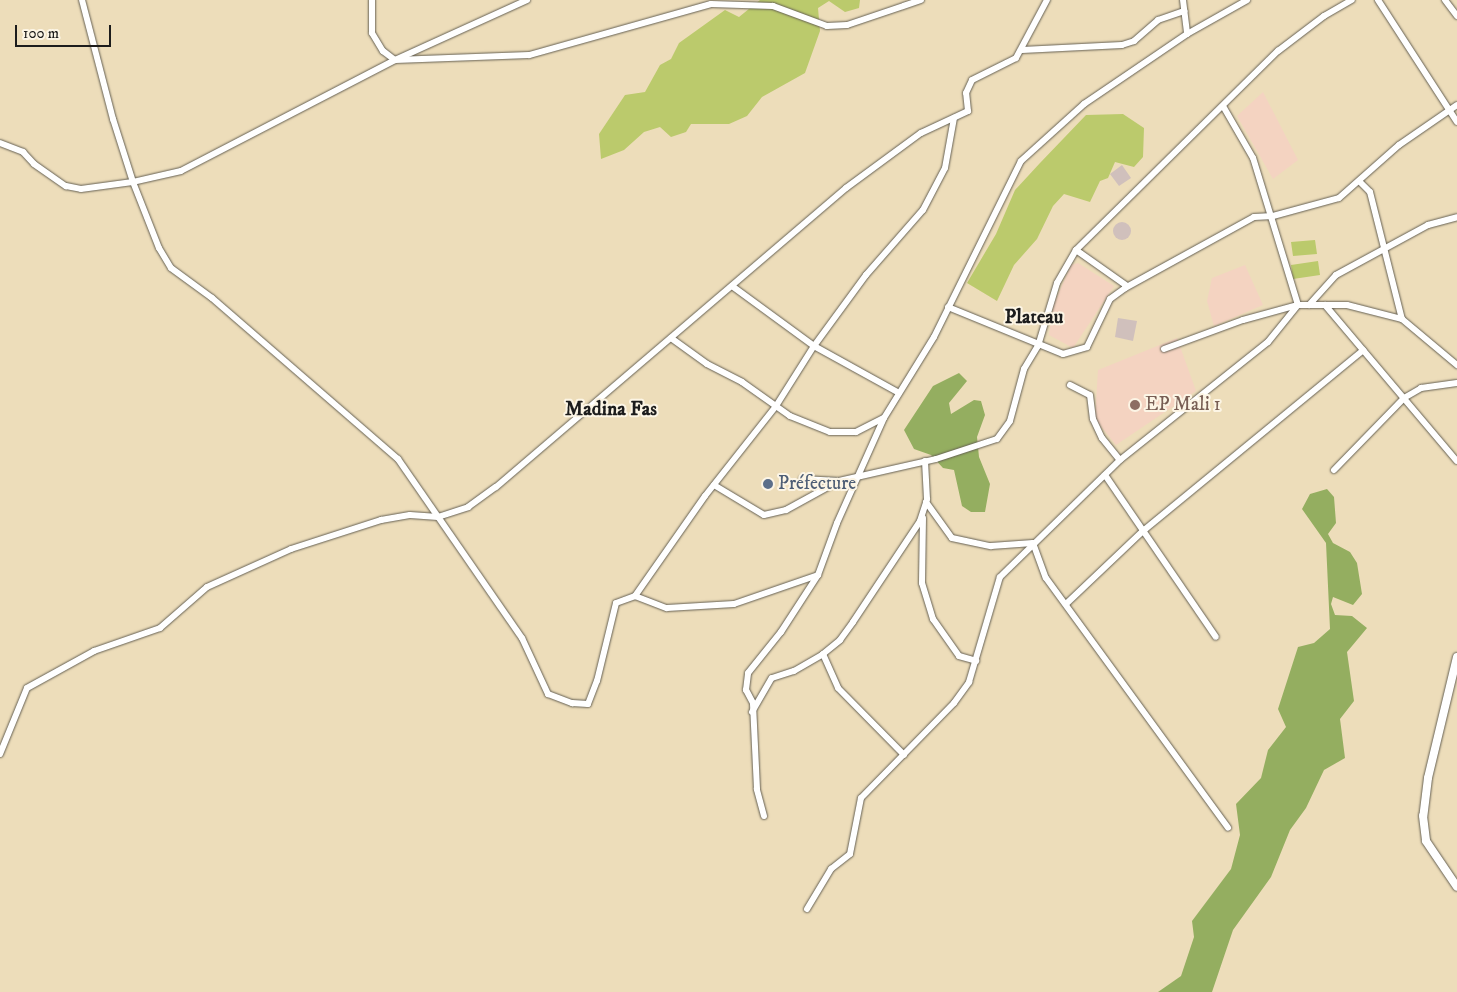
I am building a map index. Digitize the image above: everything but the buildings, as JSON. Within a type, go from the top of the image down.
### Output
[{"type":"street","points":[[82,0],[113,119],[133,182],[159,248],[172,268],[212,298],[398,459],[522,638],[548,694],[572,703],[588,704],[597,681],[616,603],[635,596],[714,485],[776,406],[814,346],[866,275],[923,210],[945,168],[954,118]]},
{"type":"street","points":[[372,0],[372,33],[383,51],[395,60],[529,56],[711,4],[773,6],[827,26],[847,25],[921,0]]},
{"type":"street","points":[[0,143],[23,152],[34,164],[66,186],[81,189],[133,182],[181,171],[395,60],[526,0]]},
{"type":"street","points":[[0,754],[26,688],[94,651],[143,636],[160,628],[207,587],[291,549],[381,520],[410,515],[438,517],[468,507],[496,487],[846,188],[921,133],[968,111],[966,93],[972,80],[1016,58],[1022,50],[1047,0]]},
{"type":"street","points":[[1183,0],[1187,34]]},
{"type":"street","points":[[764,816],[757,789],[753,703],[746,690],[748,673],[781,632],[818,575],[884,418],[948,307],[1021,161],[1084,104],[1187,34],[1247,0]]},
{"type":"street","points":[[714,485],[764,515],[786,510],[839,481],[860,474],[926,461],[997,439],[1010,421],[1024,369],[1038,346],[1057,283],[1076,250],[1140,184],[1223,106],[1278,50],[1324,16],[1352,0]]},
{"type":"street","points":[[1378,0],[1454,107],[1457,122]]},
{"type":"street","points":[[1445,0],[1457,16]]},
{"type":"street","points":[[1022,50],[1122,45],[1134,41],[1158,20],[1184,11]]},
{"type":"street","points":[[1223,106],[1252,158],[1273,216],[1298,305]]},
{"type":"street","points":[[948,307],[1038,346],[1063,354],[1087,347],[1110,299],[1127,286],[1254,217],[1273,216],[1339,198],[1360,182],[1399,145],[1454,107]]},
{"type":"street","points":[[1360,182],[1370,192],[1402,320]]},
{"type":"street","points":[[1309,305],[1336,275],[1428,225],[1457,218]]},
{"type":"street","points":[[1076,250],[1127,286]]},
{"type":"street","points":[[732,286],[814,346],[899,393]]},
{"type":"street","points":[[807,909],[831,869],[850,854],[861,798],[954,703],[969,682],[1000,577],[1120,460],[1268,342],[1298,305]]},
{"type":"street","points":[[1164,349],[1242,320],[1298,305],[1348,305],[1402,320],[1457,365]]},
{"type":"street","points":[[1325,305],[1457,461]]},
{"type":"street","points":[[671,338],[707,364],[742,382],[790,416],[830,432],[856,432],[884,418]]},
{"type":"street","points":[[1066,604],[1143,531],[1363,350]]},
{"type":"street","points":[[1334,470],[1404,398],[1421,388],[1457,383]]},
{"type":"street","points":[[1070,384],[1090,395],[1093,419],[1102,438],[1120,460]]},
{"type":"street","points":[[926,461],[922,583],[933,619],[959,656],[976,661]]},
{"type":"street","points":[[1105,475],[1216,637]]},
{"type":"street","points":[[802,479],[839,481]]},
{"type":"street","points":[[926,502],[952,538],[991,546],[1033,543]]},
{"type":"street","points":[[752,712],[772,678],[794,671],[823,654],[844,634],[923,514]]},
{"type":"street","points":[[1033,543],[1046,578],[1228,828]]},
{"type":"street","points":[[635,596],[667,608],[734,604],[818,575]]},
{"type":"street","points":[[823,654],[838,688],[904,755]]},
{"type":"street","points":[[1457,657],[1428,778],[1423,816],[1426,841],[1457,887]]},
{"type":"shaded area","points":[[1263,92],[1298,160],[1273,179],[1237,116]]},
{"type":"shaded area","points":[[1122,165],[1131,178],[1119,186],[1110,174]]},
{"type":"shaded area","points":[[1122,222],[1128,225],[1131,231],[1128,237],[1122,240],[1116,237],[1113,231],[1116,225]]},
{"type":"shaded area","points":[[1078,263],[1114,286],[1073,348],[1049,335],[1053,306],[1071,265]]},
{"type":"shaded area","points":[[1245,265],[1263,305],[1214,326],[1207,301],[1212,278]]},
{"type":"shaded area","points":[[1118,318],[1137,321],[1133,341],[1115,337]]},
{"type":"shaded area","name":"EP Mali 1","points":[[1177,338],[1196,391],[1116,445],[1095,419],[1098,370]]},
{"type":"green space","points":[[760,0],[860,0],[859,8],[845,12],[829,1],[818,8],[820,31],[805,73],[762,97],[747,116],[729,124],[691,124],[686,132],[671,137],[660,127],[644,132],[624,150],[601,159],[599,134],[625,95],[645,92],[660,65],[671,59],[679,43],[725,10],[739,17]]},
{"type":"green space","points":[[1123,114],[1144,128],[1143,157],[1134,167],[1115,162],[1108,178],[1100,181],[1090,202],[1064,194],[1053,206],[1037,239],[1014,265],[997,301],[967,283],[996,234],[1015,190],[1086,115]]},
{"type":"green space","points":[[1315,240],[1317,254],[1293,256],[1291,242]]},
{"type":"green space","points":[[1318,261],[1320,275],[1293,279],[1291,265]]},
{"type":"green space","points":[[959,373],[967,381],[949,403],[951,414],[974,400],[981,401],[985,415],[977,437],[979,457],[990,484],[985,512],[971,512],[962,506],[954,470],[943,468],[931,455],[914,449],[904,430],[933,386]]},
{"type":"green space","points":[[1327,489],[1334,497],[1336,523],[1328,534],[1333,543],[1350,552],[1357,563],[1362,594],[1353,605],[1333,597],[1331,604],[1335,615],[1352,616],[1367,628],[1347,652],[1354,701],[1340,719],[1345,758],[1324,770],[1306,808],[1290,830],[1271,877],[1233,930],[1212,992],[1158,992],[1181,976],[1194,937],[1192,921],[1231,869],[1240,835],[1236,804],[1261,778],[1268,750],[1286,727],[1278,709],[1298,647],[1314,643],[1330,629],[1326,543],[1302,509],[1310,494]]},
{"type":"place","name":"EP Mali 1","points":[[1135,405]]},
{"type":"place","name":"Préfecture","points":[[768,484]]},
{"type":"district","name":"Plateau","points":[[1034,317]]},
{"type":"district","name":"Madina Fas","points":[[611,409]]}]
